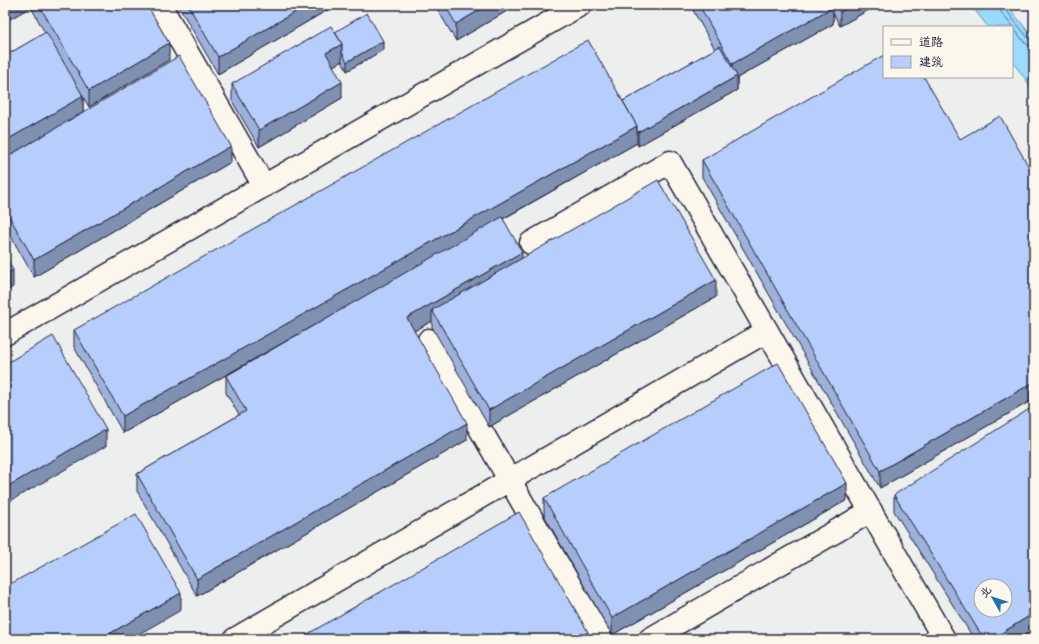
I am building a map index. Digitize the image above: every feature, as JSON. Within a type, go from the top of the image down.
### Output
[{"type":"street","points":[[160,5],[264,186]]},
{"type":"street","points":[[5,334],[580,5]]},
{"type":"street","points":[[531,242],[670,162],[944,639]]},
{"type":"street","points":[[235,639],[767,331]]},
{"type":"street","points":[[429,340],[601,639]]},
{"type":"street","points":[[650,639],[871,511]]},
{"type":"water","points":[[971,5],[1007,5],[1034,39],[1034,91],[1013,62],[1013,26],[987,26]]},
{"type":"building","points":[[39,5],[147,5],[169,43],[89,91]]},
{"type":"building","points":[[188,5],[307,5],[218,57]]},
{"type":"building","points":[[445,5],[488,5],[456,24]]},
{"type":"building","points":[[699,5],[832,5],[833,7],[732,64]]},
{"type":"building","points":[[836,5],[853,5],[840,12]]},
{"type":"building","points":[[367,13],[383,41],[347,62],[342,52],[342,44],[335,32]]},
{"type":"building","points":[[331,26],[342,44],[326,53],[342,82],[259,130],[232,84]]},
{"type":"building","points":[[46,32],[83,96],[5,141],[5,56]]},
{"type":"building","points":[[588,40],[637,126],[123,416],[74,330]]},
{"type":"building","points":[[720,46],[737,76],[638,132],[637,126],[623,101]]},
{"type":"building","points":[[179,56],[231,146],[34,260],[5,209],[5,158]]},
{"type":"building","points":[[883,56],[883,78],[925,78],[960,139],[1000,116],[1034,176],[1034,382],[880,471],[702,160]]},
{"type":"building","points":[[658,180],[716,280],[489,410],[432,310]]},
{"type":"building","points":[[502,217],[522,252],[407,318],[467,423],[197,579],[137,474],[246,411],[226,376]]},
{"type":"building","points":[[5,256],[13,270],[5,275]]},
{"type":"building","points":[[53,336],[106,429],[5,488],[5,364]]},
{"type":"building","points":[[778,363],[847,483],[612,618],[544,498]]},
{"type":"building","points":[[1034,406],[1034,613],[992,639],[984,639],[894,495]]},
{"type":"building","points":[[519,512],[588,632],[576,639],[299,639]]},
{"type":"building","points":[[136,514],[181,593],[100,639],[5,639],[5,587]]}]
